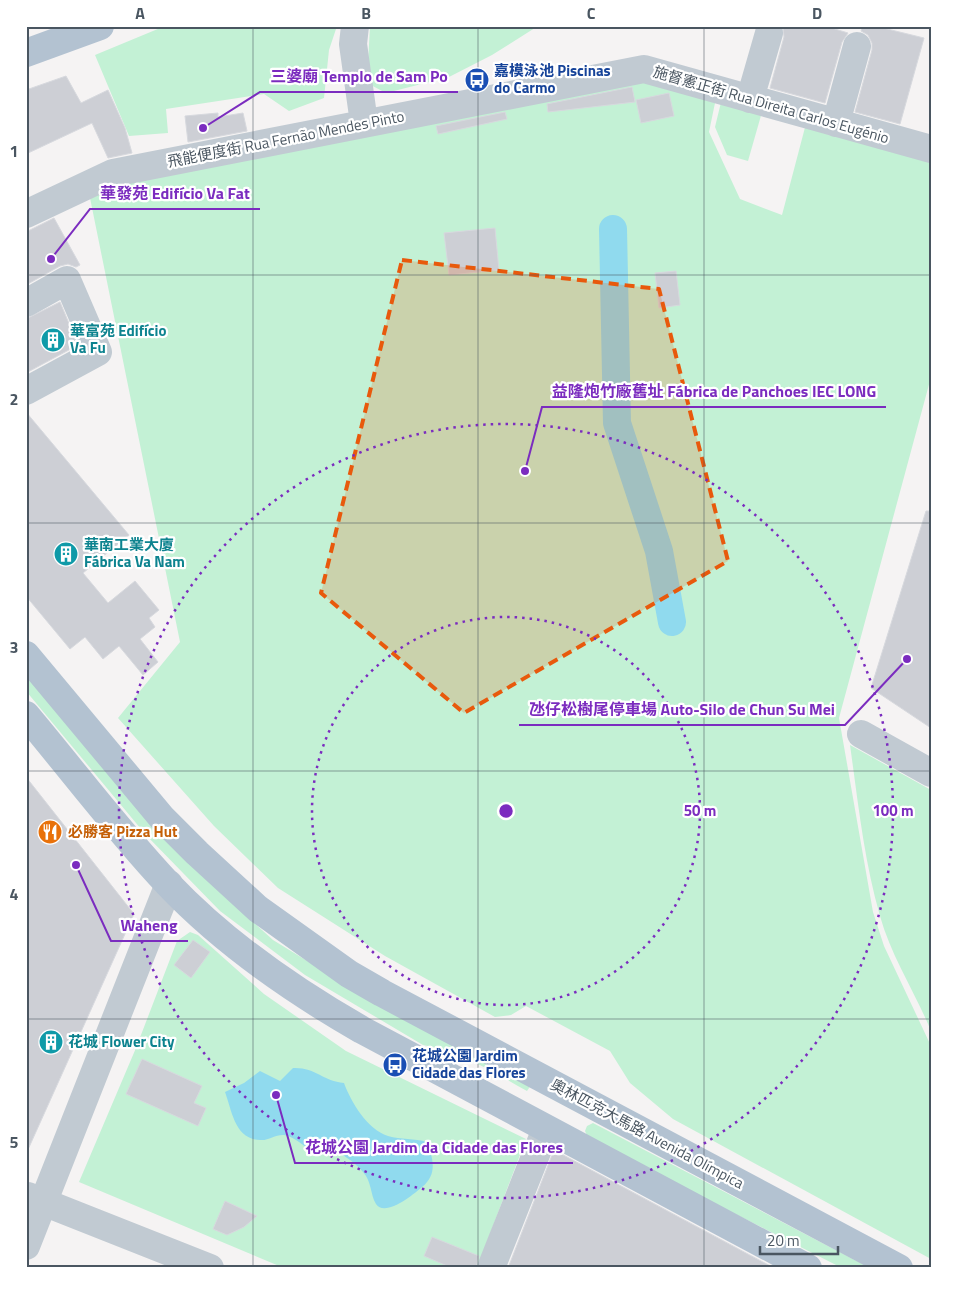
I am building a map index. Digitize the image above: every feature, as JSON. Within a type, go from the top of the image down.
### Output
[{"type":"main road","points":[[29,51],[100,26]]},
{"type":"main road","name":"奧林匹克大馬路 Avenida Olímpica","points":[[26,655],[162,818],[258,910],[349,974],[899,1268]]},
{"type":"main road","points":[[26,715],[169,884],[231,942],[267,970],[328,1011],[808,1268]]},
{"type":"main road","points":[[518,1113],[532,1103],[537,1094],[537,1076]]},
{"type":"main road","points":[[570,1141],[568,1132],[575,1114],[590,1104]]},
{"type":"street","points":[[356,26],[353,44],[364,123]]},
{"type":"street","points":[[750,98],[769,33]]},
{"type":"street","points":[[836,123],[857,46]]},
{"type":"street","name":"施督憲正街 Rua Direita Carlos Eugénio","points":[[552,86],[644,69],[931,149]]},
{"type":"street","name":"飛能便度街 Rua Fernão Mendes Pinto","points":[[26,214],[113,172],[552,86]]},
{"type":"street","points":[[26,303],[68,280],[98,352],[26,391]]},
{"type":"street","points":[[861,734],[931,773]]},
{"type":"street","points":[[26,1246],[35,1199],[169,884]]},
{"type":"street","points":[[491,1268],[546,1129]]},
{"type":"street","points":[[35,1199],[210,1268]]},
{"type":"highlighted area","points":[[402,260],[659,289],[728,561],[464,713],[321,593]]},
{"type":"green space","points":[[165,26],[337,26],[329,50],[324,98],[289,111],[264,94],[166,109],[168,133],[129,136],[95,55]]},
{"type":"green space","points":[[370,26],[538,26],[492,55],[449,77],[386,93],[367,83]]},
{"type":"green space","points":[[612,70],[715,103],[709,132],[740,199],[782,215],[808,116],[931,156],[931,377],[839,718],[873,912],[884,946],[931,1046],[931,1259],[673,1119],[630,1083],[610,1051],[526,1006],[511,1015],[495,1017],[385,956],[278,888],[214,826],[118,718],[180,642],[88,188]]},
{"type":"green space","points":[[723,94],[764,105],[748,161],[727,155],[715,127]]},
{"type":"green space","points":[[26,670],[222,894],[273,940],[366,997],[531,1085],[527,1091],[451,1052],[423,1045],[305,975],[220,911],[146,835],[26,691]]},
{"type":"green space","points":[[850,745],[931,790],[931,1031],[890,945],[874,895]]},
{"type":"green space","points":[[190,932],[198,935],[264,994],[346,1051],[526,1139],[477,1268],[284,1268],[79,1182],[136,1048],[177,941]]},
{"type":"green space","points":[[593,1123],[870,1268],[842,1268],[589,1140],[585,1131],[587,1126]]},
{"type":"water","points":[[293,1068],[301,1068],[330,1080],[344,1083],[361,1114],[380,1132],[388,1136],[427,1142],[433,1166],[427,1182],[413,1195],[392,1207],[380,1208],[374,1200],[368,1180],[363,1172],[329,1146],[314,1153],[296,1140],[284,1135],[262,1140],[246,1136],[236,1124],[225,1092],[244,1083],[260,1071],[280,1081]]},
{"type":"building","points":[[783,26],[825,26],[848,33],[842,42],[825,103],[770,88],[784,37]]},
{"type":"building","points":[[863,26],[875,26],[924,38],[900,124],[855,112],[872,50],[872,43],[868,35],[861,31]]},
{"type":"building","points":[[66,76],[81,103],[108,90],[125,128],[132,153],[108,158],[92,123],[26,154],[26,90]]},
{"type":"building","points":[[632,87],[635,102],[548,112],[547,104]]},
{"type":"building","points":[[669,93],[674,116],[641,123],[636,100]]},
{"type":"building","points":[[505,112],[507,119],[438,134],[436,126]]},
{"type":"building","points":[[218,113],[218,117],[243,113],[247,131],[188,142],[185,116]]},
{"type":"building","points":[[54,218],[80,265],[76,267],[68,264],[60,266],[26,285],[26,232]]},
{"type":"building","points":[[495,228],[499,270],[449,275],[444,233]]},
{"type":"building","points":[[676,271],[680,305],[659,308],[655,273]]},
{"type":"building","name":"華富苑 Edifício Va Fu","points":[[60,302],[78,345],[26,373],[26,319]]},
{"type":"building","name":"華南工業大廈 Fábrica Va Nam","points":[[26,412],[129,535],[83,573],[108,603],[135,581],[159,610],[149,618],[155,627],[140,639],[158,662],[143,675],[119,646],[103,659],[85,637],[70,649],[26,596]]},
{"type":"building","points":[[926,511],[931,511],[931,728],[871,688]]},
{"type":"building","name":"花城 Flower City","points":[[26,777],[134,914],[26,1154]]},
{"type":"building","points":[[193,940],[210,952],[191,978],[174,965]]},
{"type":"building","points":[[142,1059],[202,1086],[194,1103],[206,1108],[198,1126],[126,1094]]},
{"type":"building","points":[[554,1150],[774,1268],[508,1268]]},
{"type":"building","points":[[225,1201],[257,1216],[244,1227],[227,1235],[213,1229]]},
{"type":"building","points":[[432,1237],[479,1256],[476,1268],[452,1268],[424,1256]]},
{"type":"waterway","points":[[613,229],[617,423],[659,551],[672,622]]},
{"type":"place","name":"嘉模泳池 Piscinas do Carmo","points":[[477,80]]},
{"type":"place","name":"三婆廟 Templo de Sam Po","points":[[203,128]]},
{"type":"place","name":"華發苑 Edifício Va Fat","points":[[51,259]]},
{"type":"place","name":"華富苑 Edifício Va Fu","points":[[53,340]]},
{"type":"place","name":"益隆炮竹廠舊址 Fábrica de Panchoes IEC LONG","points":[[525,471]]},
{"type":"place","name":"華南工業大廈 Fábrica Va Nam","points":[[66,554]]},
{"type":"place","name":"氹仔松樹尾停車場 Auto-Silo de Chun Su Mei","points":[[907,659]]},
{"type":"place","name":"必勝客 Pizza Hut","points":[[50,832]]},
{"type":"place","name":"Waheng","points":[[76,865]]},
{"type":"place","name":"花城 Flower City","points":[[51,1042]]},
{"type":"place","name":"花城公園 Jardim Cidade das Flores","points":[[395,1065]]},
{"type":"place","name":"花城公園 Jardim da Cidade das Flores","points":[[276,1095]]}]
